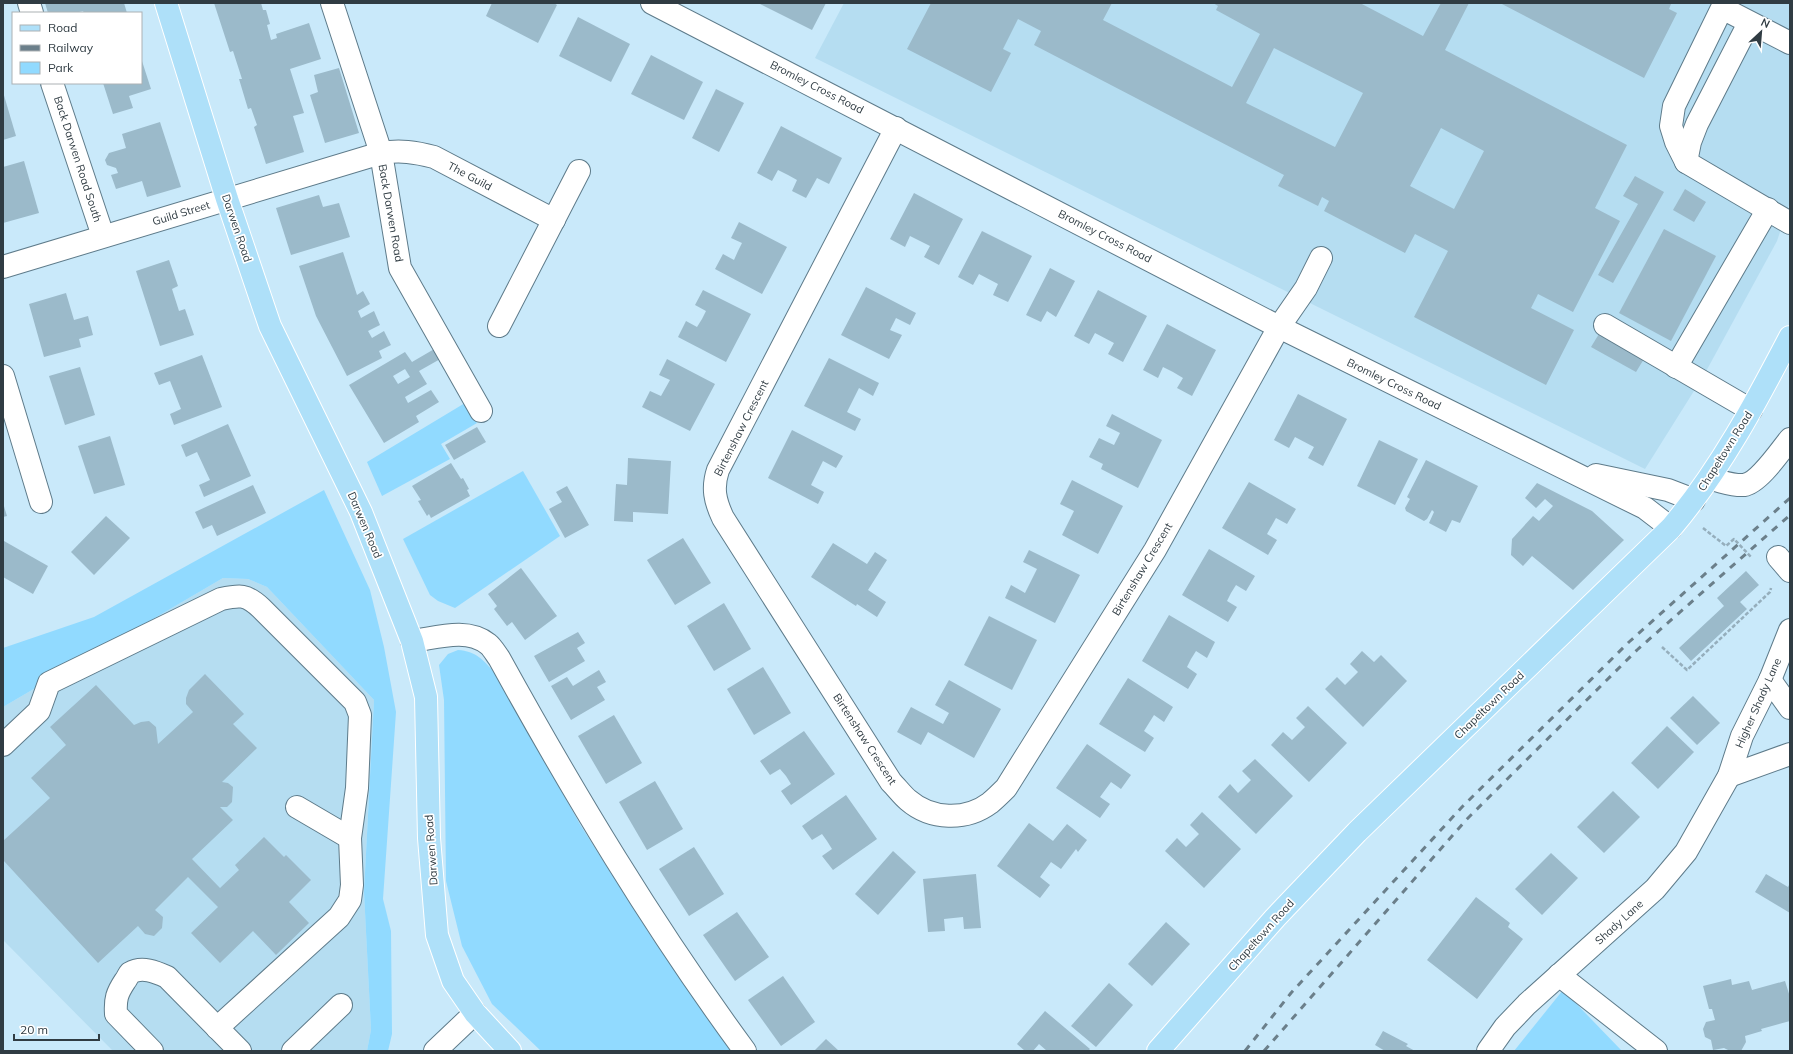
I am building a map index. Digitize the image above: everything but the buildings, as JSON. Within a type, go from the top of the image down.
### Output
[{"type":"main road","name":"Darwen Road","points":[[166,3],[227,199],[270,326],[361,512],[412,641],[426,697],[429,838],[437,934],[454,981],[474,1013],[510,1051]]},
{"type":"main road","name":"Chapeltown Road","points":[[1158,1051],[1275,918],[1357,832],[1683,513],[1710,479],[1751,410],[1790,337]]},
{"type":"street","name":"Back Darwen Road","points":[[332,3],[381,152],[400,268],[481,411]]},
{"type":"street","name":"Bromley Cross Road","points":[[652,3],[1279,327],[1644,508],[1683,513]]},
{"type":"street","points":[[1790,44],[1717,6],[1674,106],[1671,126],[1676,142],[1686,162],[1790,223]]},
{"type":"street","points":[[1686,162],[1690,142],[1697,124],[1749,22]]},
{"type":"street","name":"Back Darwen Road South","points":[[52,84],[103,236]]},
{"type":"street","name":"Birtenshaw Crescent","points":[[896,128],[718,470],[714,491],[716,504],[723,518],[892,782],[908,801],[929,813],[955,816],[974,812],[990,803],[1006,788],[1155,550],[1279,327],[1306,288],[1321,258]]},
{"type":"street","name":"The Guild","points":[[381,152],[407,151],[434,157],[554,220]]},
{"type":"street","name":"Guild Street","points":[[3,267],[381,152]]},
{"type":"street","points":[[499,326],[579,171]]},
{"type":"street","points":[[1676,367],[1768,209]]},
{"type":"street","points":[[1605,325],[1751,410]]},
{"type":"street","points":[[3,376],[41,502]]},
{"type":"street","points":[[1710,479],[1739,485],[1747,485],[1760,475],[1790,439]]},
{"type":"street","name":"Bromley Cross Road","points":[[1560,466],[1668,490],[1683,513]]},
{"type":"street","points":[[3,745],[39,711],[49,683],[221,599],[238,596],[250,598],[355,702],[360,715],[360,722],[357,788],[350,838],[352,885],[350,900],[339,917],[217,1028]]},
{"type":"street","name":"Higher Shady Lane","points":[[1728,776],[1742,736],[1770,680],[1790,630]]},
{"type":"street","points":[[412,641],[460,634],[474,637],[488,644],[499,658],[561,770],[622,870],[668,942],[745,1051]]},
{"type":"street","points":[[1770,680],[1790,708]]},
{"type":"street","points":[[1728,776],[1790,754]]},
{"type":"street","name":"Shady Lane","points":[[1488,1051],[1505,1027],[1559,975],[1655,889],[1686,852],[1728,776]]},
{"type":"street","points":[[297,807],[350,838]]},
{"type":"street","points":[[152,1051],[116,1014],[116,996],[130,973],[143,970],[155,971],[167,977],[240,1051]]},
{"type":"street","points":[[1559,975],[1656,1051]]},
{"type":"street","points":[[293,1051],[341,1005]]},
{"type":"street","points":[[435,1051],[474,1013]]},
{"type":"path","points":[[1683,513],[1726,546],[1734,538],[1756,561]]},
{"type":"path","points":[[1662,647],[1687,670],[1770,592],[1772,586]]},
{"type":"shaded area","points":[[844,3],[1790,3],[1790,202],[1777,241],[1704,375],[1645,469],[815,58]]},
{"type":"shaded area","points":[[223,578],[248,579],[267,587],[374,700],[364,892],[371,1030],[367,1051],[113,1051],[3,940],[3,707]]},
{"type":"green space","points":[[465,403],[477,423],[441,444],[450,459],[382,496],[367,462]]},
{"type":"green space","points":[[523,471],[560,536],[455,608],[438,601],[430,595],[403,539]]},
{"type":"green space","points":[[324,490],[370,590],[384,647],[396,712],[383,899],[391,931],[392,1034],[388,1051],[367,1051],[371,1030],[364,892],[374,700],[267,587],[248,579],[223,578],[3,707],[3,648],[94,617]]},
{"type":"green space","points":[[458,650],[470,652],[479,657],[495,673],[581,826],[654,941],[731,1051],[541,1051],[492,1004],[462,946],[446,881],[444,700],[439,665],[448,654]]},
{"type":"green space","points":[[1563,990],[1622,1051],[1514,1051]]},
{"type":"railway","points":[[1245,1051],[1291,993],[1462,807],[1629,642],[1790,498]]},
{"type":"railway","points":[[1264,1051],[1466,820],[1637,650],[1790,515]]}]
